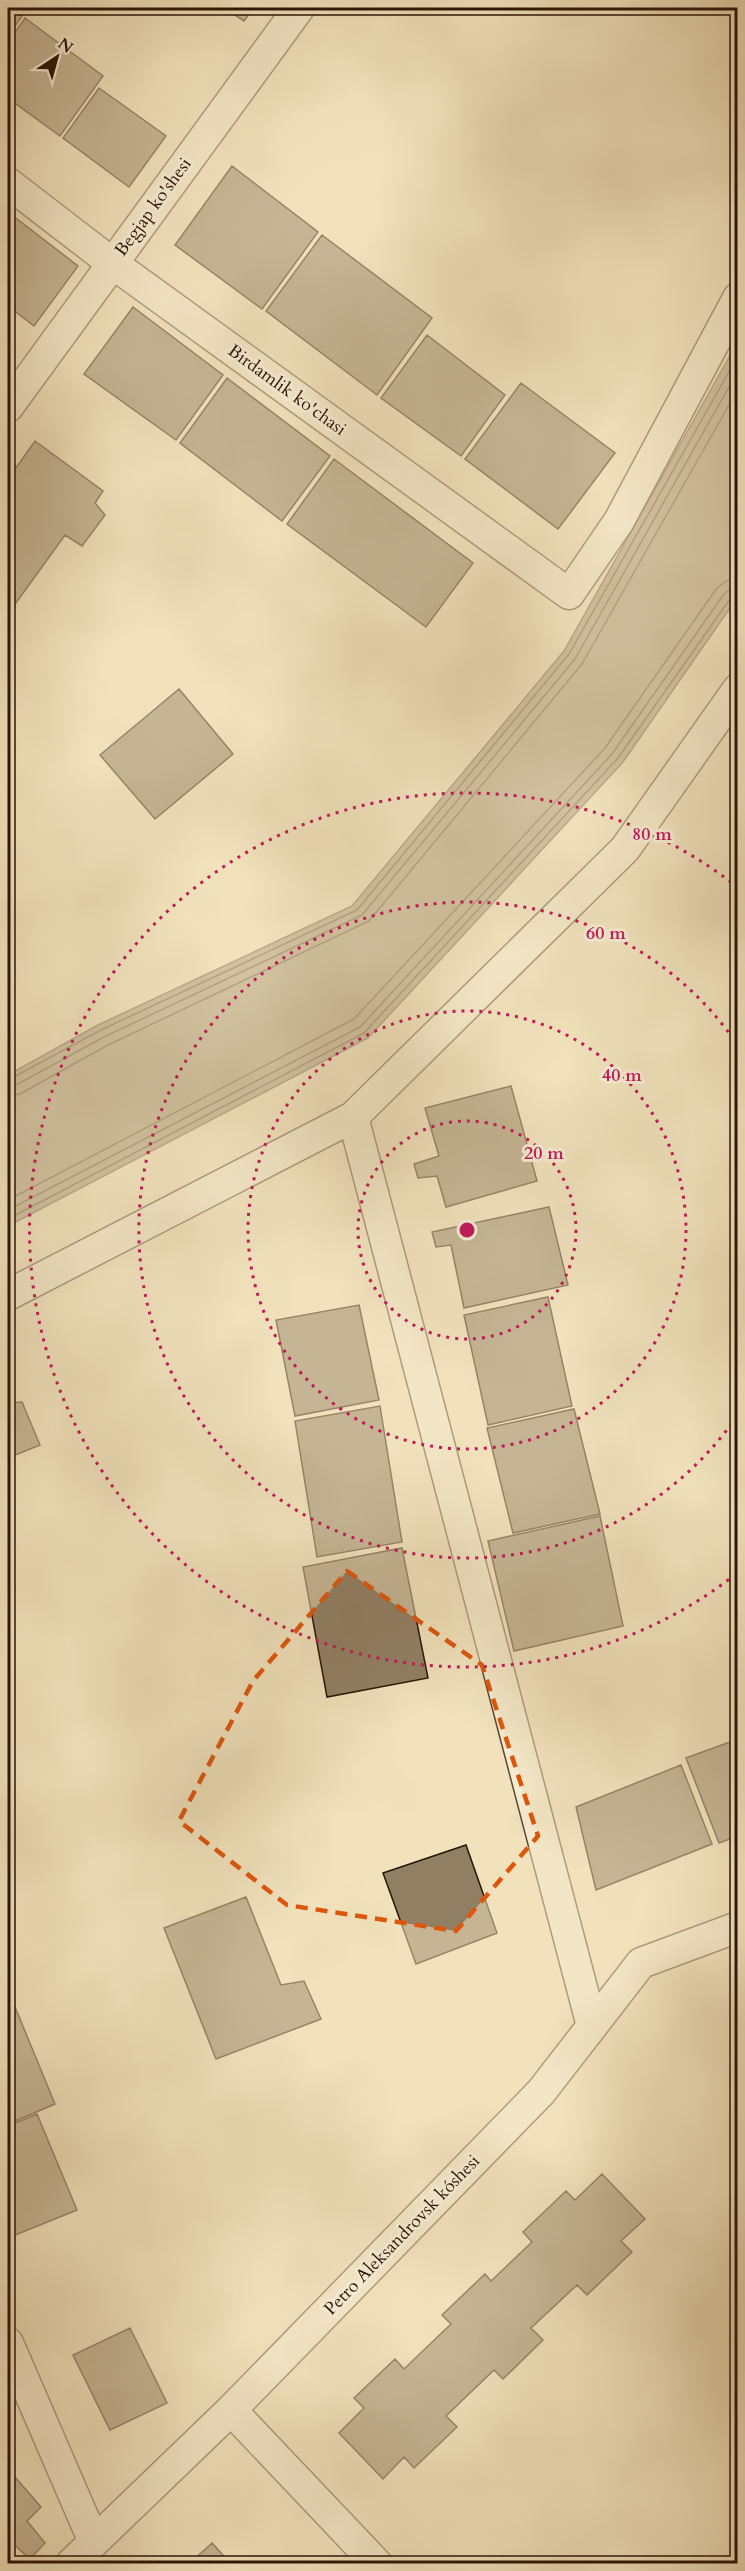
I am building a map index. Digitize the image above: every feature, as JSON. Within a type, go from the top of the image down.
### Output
[{"type":"street","name":"Begjap ko'shesi","points":[[8,407],[299,8]]},
{"type":"street","name":"Birdamlik ko'chasi","points":[[8,183],[112,263],[569,594],[619,521],[738,298]]},
{"type":"street","points":[[8,1295],[353,1117],[625,849],[738,689]]},
{"type":"street","points":[[353,1117],[592,2026]]},
{"type":"street","name":"Petro Aleksandrovsk kóshesi","points":[[72,2564],[231,2410],[541,2092],[641,1964],[738,1927]]},
{"type":"street","points":[[8,2343],[94,2542]]},
{"type":"street","points":[[231,2410],[377,2564]]},
{"type":"highlighted area","points":[[347,1571],[482,1665],[538,1836],[456,1931],[287,1905],[179,1821],[253,1681]]},
{"type":"water","points":[[737,343],[737,598],[623,762],[368,1038],[8,1226],[8,1075],[98,1025],[352,906],[564,651]]},
{"type":"building","points":[[8,8],[22,16],[8,36]]},
{"type":"building","points":[[224,8],[254,8],[244,21]]},
{"type":"building","points":[[25,18],[103,76],[60,136],[8,98],[8,42]]},
{"type":"building","points":[[99,88],[166,136],[129,187],[63,138]]},
{"type":"building","points":[[232,166],[318,232],[262,309],[175,245]]},
{"type":"building","points":[[8,212],[78,266],[34,326],[8,306]]},
{"type":"building","points":[[322,235],[432,318],[377,395],[266,311]]},
{"type":"building","points":[[133,307],[223,375],[176,440],[84,374]]},
{"type":"building","points":[[427,335],[505,395],[461,456],[381,398]]},
{"type":"building","points":[[227,378],[330,456],[282,521],[180,443]]},
{"type":"building","points":[[521,383],[615,453],[558,529],[465,459]]},
{"type":"building","points":[[35,441],[103,491],[95,503],[105,515],[82,546],[65,535],[8,614],[8,479]]},
{"type":"building","points":[[334,459],[473,563],[426,627],[287,524]]},
{"type":"building","points":[[179,689],[233,754],[155,819],[100,755]]},
{"type":"building","points":[[511,1086],[537,1181],[446,1207],[437,1176],[418,1178],[414,1164],[439,1156],[425,1108]]},
{"type":"building","points":[[549,1207],[568,1285],[464,1308],[451,1245],[436,1247],[432,1232]]},
{"type":"building","points":[[548,1297],[572,1406],[488,1425],[464,1315]]},
{"type":"building","points":[[359,1305],[379,1400],[295,1416],[276,1320]]},
{"type":"building","points":[[8,1395],[10,1403],[22,1402],[40,1445],[8,1458]]},
{"type":"building","points":[[380,1406],[402,1542],[317,1557],[295,1421]]},
{"type":"building","points":[[574,1409],[600,1514],[513,1533],[487,1428]]},
{"type":"building","points":[[600,1516],[623,1626],[514,1651],[488,1541]]},
{"type":"building","points":[[402,1548],[428,1678],[327,1697],[303,1567]]},
{"type":"building","points":[[738,1739],[738,1836],[719,1843],[686,1758]]},
{"type":"building","points":[[681,1765],[712,1844],[596,1890],[576,1807]]},
{"type":"building","points":[[466,1845],[497,1933],[416,1964],[383,1873]]},
{"type":"building","points":[[246,1897],[281,1985],[304,1981],[321,2019],[216,2059],[164,1928]]},
{"type":"building","points":[[13,2002],[55,2104],[8,2124],[8,2004]]},
{"type":"building","points":[[37,2114],[77,2210],[8,2238],[8,2126]]},
{"type":"building","points":[[602,2174],[645,2219],[621,2241],[632,2252],[587,2295],[577,2285],[531,2328],[543,2340],[503,2379],[494,2370],[446,2416],[457,2427],[414,2468],[404,2457],[383,2479],[339,2433],[364,2408],[354,2398],[395,2359],[404,2369],[451,2324],[442,2315],[485,2274],[491,2281],[532,2242],[523,2232],[566,2191],[575,2200]]},
{"type":"building","points":[[130,2328],[167,2403],[110,2430],[73,2355]]},
{"type":"building","points":[[8,2469],[41,2507],[27,2521],[45,2543],[30,2559],[9,2540],[8,2542]]},
{"type":"building","points":[[212,2543],[231,2564],[189,2564]]}]
